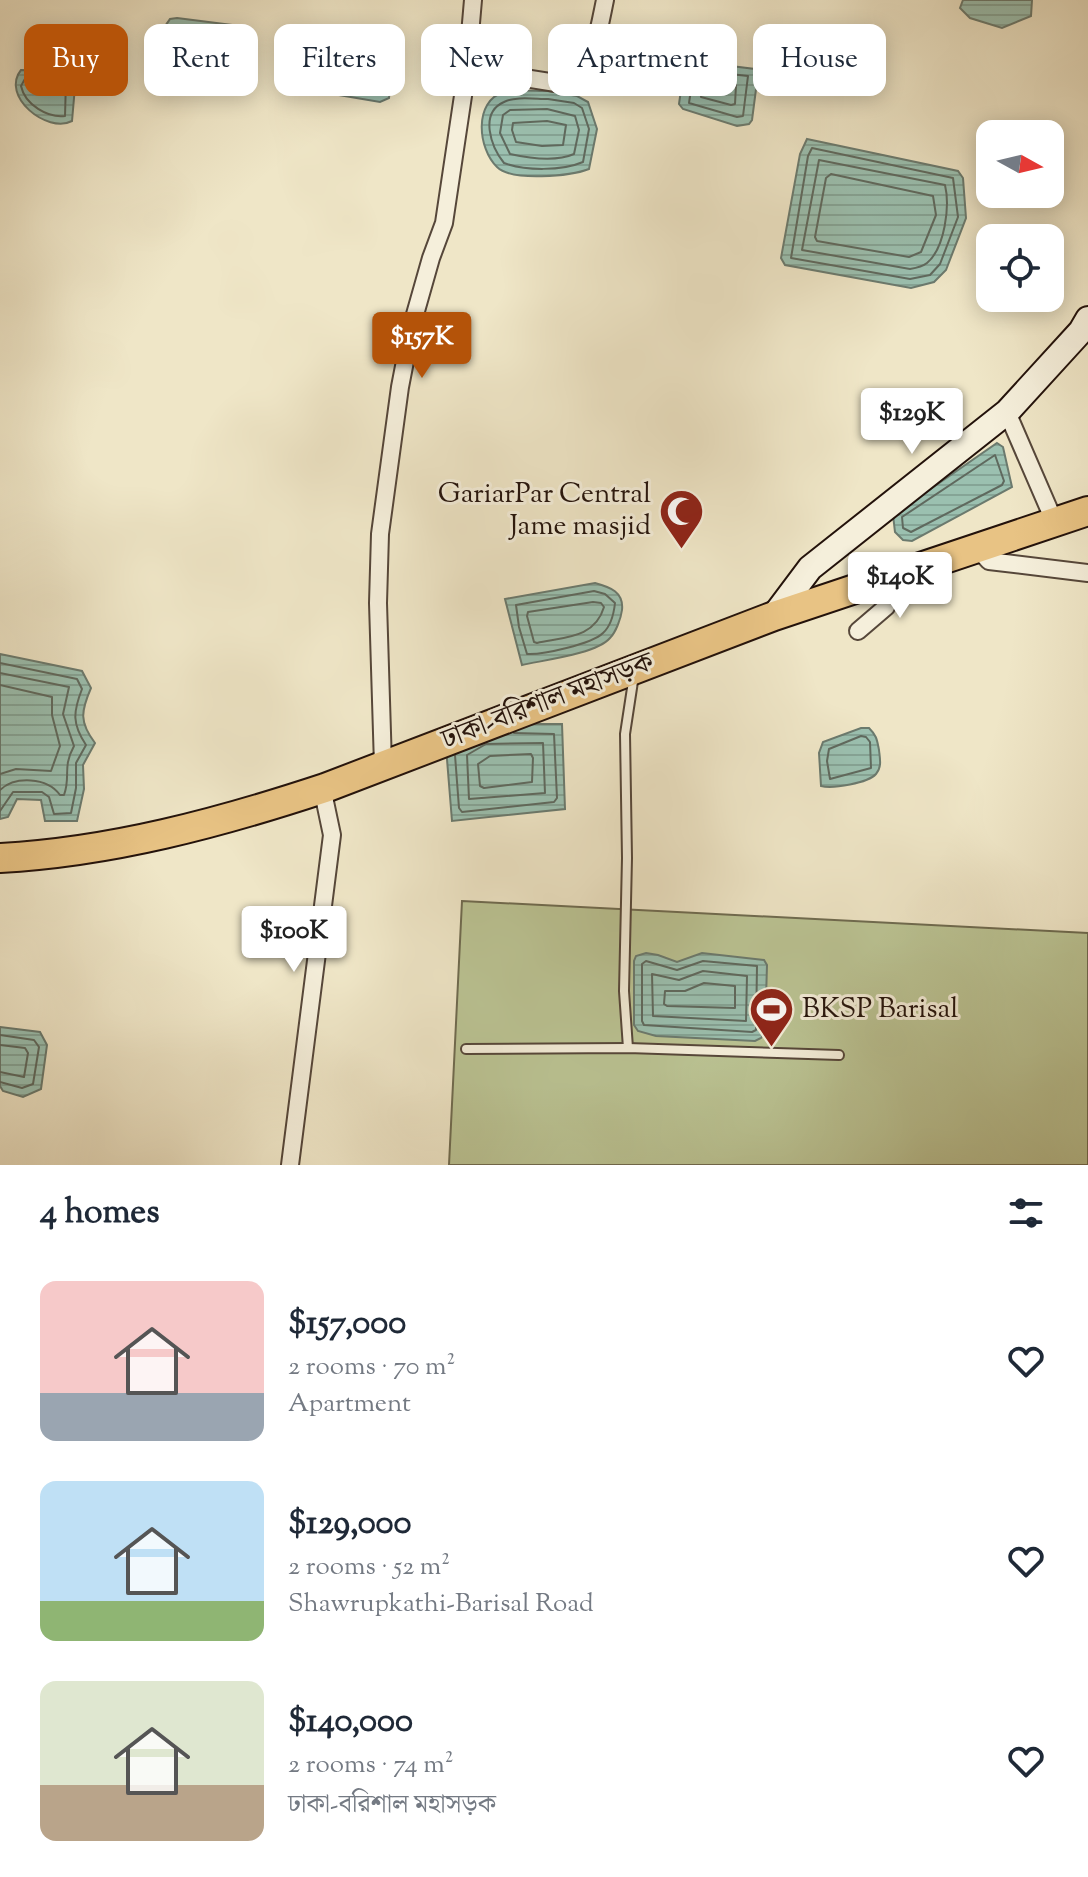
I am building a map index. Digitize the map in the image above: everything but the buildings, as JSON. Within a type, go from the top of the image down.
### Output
[{"type":"highway","name":"ঢাকা-বরিশাল মহাসড়ক","points":[[0,858],[108,847],[268,807],[774,616],[1088,511]]},
{"type":"main road","points":[[774,616],[810,568],[1007,412],[1081,331],[1088,319]]},
{"type":"street","points":[[471,24],[473,0]]},
{"type":"street","points":[[532,79],[574,82],[582,74],[597,43],[605,0]]},
{"type":"street","points":[[383,765],[378,603],[380,534],[400,387],[412,325],[444,223],[463,96]]},
{"type":"street","points":[[1007,412],[1055,523]]},
{"type":"street","points":[[977,548],[989,561],[1088,573]]},
{"type":"street","points":[[858,631],[886,607],[899,574]]},
{"type":"street","points":[[290,1165],[332,835],[325,788]]},
{"type":"lane","points":[[628,1048],[624,991],[627,858],[625,734],[635,670]]},
{"type":"lane","points":[[466,1049],[628,1048],[839,1055]]},
{"type":"shaded area","name":"BKSP Barisal","points":[[462,901],[1088,933],[1088,1165],[449,1165]]},
{"type":"water","points":[[963,0],[1032,0],[1031,16],[1002,28],[970,18],[960,8]]},
{"type":"water","points":[[177,18],[224,24],[167,24],[170,19]]},
{"type":"water","points":[[737,67],[753,69],[755,96],[749,124],[737,126],[683,109],[679,104],[680,96],[737,96]]},
{"type":"water","points":[[21,70],[24,70],[24,96],[74,96],[72,121],[62,124],[51,122],[29,110],[21,101],[16,80]]},
{"type":"water","points":[[532,90],[548,91],[548,96],[577,96],[588,102],[597,129],[589,169],[569,174],[515,175],[497,167],[491,159],[482,126],[487,105],[496,96],[532,96]]},
{"type":"water","points":[[345,96],[389,96],[380,102]]},
{"type":"water","points":[[807,139],[958,171],[963,178],[966,218],[946,270],[934,282],[911,288],[785,265],[781,258],[800,154]]},
{"type":"water","points":[[997,443],[1003,447],[1012,487],[912,541],[903,540],[895,532],[893,515]]},
{"type":"water","points":[[595,583],[611,589],[621,599],[621,617],[610,638],[582,652],[522,665],[505,599]]},
{"type":"water","points":[[0,654],[82,671],[91,688],[83,716],[86,729],[95,743],[83,765],[84,789],[77,821],[45,821],[41,800],[17,799],[8,817],[0,819]]},
{"type":"water","points":[[527,724],[562,724],[565,809],[452,821],[446,747]]},
{"type":"water","points":[[869,728],[876,738],[880,760],[878,771],[858,783],[821,786],[819,753],[823,742]]},
{"type":"water","points":[[646,953],[677,962],[702,953],[764,960],[767,965],[765,1032],[761,1038],[755,1041],[656,1036],[638,1031],[634,1025],[634,961],[636,956]]},
{"type":"water","points":[[0,1027],[40,1032],[47,1045],[41,1089],[23,1097],[3,1091],[0,1086]]},
{"type":"place","name":"GariarPar Central Jame masjid","points":[[682,550]]},
{"type":"place","name":"BKSP Barisal","points":[[771,1049]]}]
